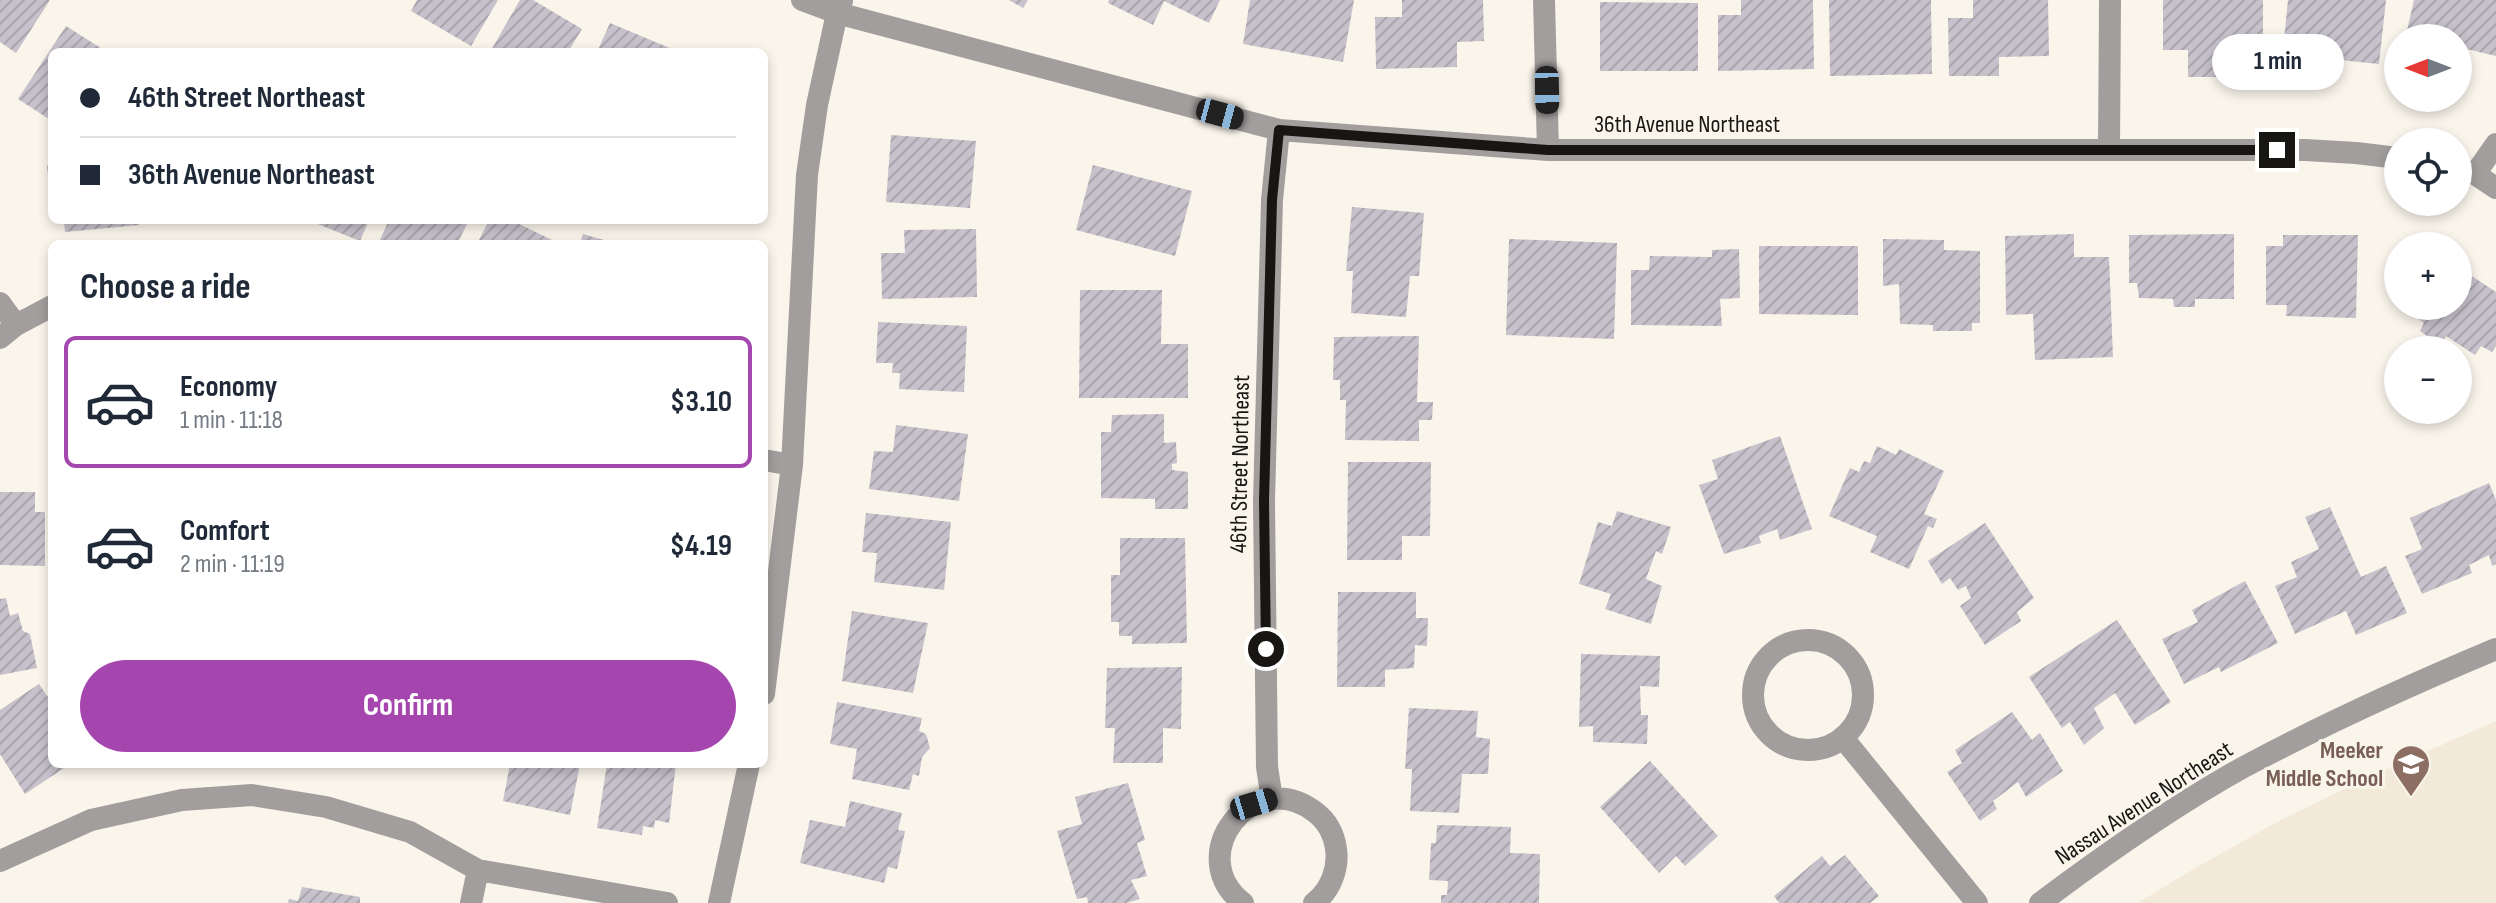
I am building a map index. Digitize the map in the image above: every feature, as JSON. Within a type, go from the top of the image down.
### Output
[{"type":"street","name":"36th Avenue Northeast","points":[[802,0],[840,7],[1279,130],[1548,150],[2305,150],[2384,156]]},
{"type":"street","points":[[1544,0],[1548,150]]},
{"type":"street","points":[[2109,149],[2110,0]]},
{"type":"street","points":[[768,661],[792,465],[807,175],[817,105],[840,7]]},
{"type":"street","name":"46th Street Northeast","points":[[1272,799],[1267,767],[1264,501],[1272,200],[1279,130]]},
{"type":"street","points":[[2472,166],[2496,144]]},
{"type":"street","points":[[2472,174],[2496,188]]},
{"type":"street","points":[[0,303],[8,331],[48,308]]},
{"type":"street","points":[[768,461],[792,465]]},
{"type":"street","points":[[1805,640],[1822,642],[1838,649],[1851,661],[1864,693],[1862,710],[1855,725],[1843,738],[1828,747],[1811,751],[1794,749],[1765,731],[1753,699],[1755,681],[1762,665],[1773,653],[1788,644],[1805,640]]},
{"type":"street","name":"Nassau Avenue Northeast","points":[[2040,903],[2170,812],[2241,769],[2345,716],[2496,649]]},
{"type":"street","points":[[1843,738],[1977,903]]},
{"type":"street","points":[[719,903],[748,768]]},
{"type":"street","points":[[0,861],[91,820],[182,800],[252,795],[326,807],[410,832],[478,870],[667,903]]},
{"type":"street","points":[[1243,903],[1226,882],[1220,864],[1221,846],[1227,829],[1238,814],[1254,804],[1272,799],[1290,799],[1307,806],[1322,817],[1332,832],[1337,850],[1336,868],[1330,885],[1314,903]]},
{"type":"street","points":[[471,903],[478,870]]},
{"type":"shaded area","name":"Meeker Middle School","points":[[2496,721],[2496,903],[2138,903],[2279,821]]},
{"type":"building","points":[[0,0],[50,0],[16,53],[0,42]]},
{"type":"building","points":[[417,0],[498,0],[471,46],[411,11]]},
{"type":"building","points":[[520,0],[533,0],[582,29],[570,48],[492,48]]},
{"type":"building","points":[[1009,0],[1028,0],[1023,8]]},
{"type":"building","points":[[1109,0],[1220,0],[1209,23],[1164,1],[1153,25],[1108,3]]},
{"type":"building","points":[[1250,0],[1354,0],[1343,62],[1243,44]]},
{"type":"building","points":[[1402,0],[1483,0],[1484,41],[1457,42],[1457,67],[1376,69],[1375,17],[1402,17]]},
{"type":"building","points":[[1741,0],[1813,0],[1814,69],[1718,71],[1718,15],[1741,15]]},
{"type":"building","points":[[1829,0],[1931,0],[1932,74],[1830,76]]},
{"type":"building","points":[[1973,0],[2048,0],[2049,56],[1999,57],[1999,76],[1949,76],[1948,18],[1973,18]]},
{"type":"building","points":[[2163,0],[2263,0],[2263,77],[2188,77],[2188,50],[2163,50]]},
{"type":"building","points":[[2288,0],[2386,0],[2379,64],[2330,59],[2328,83],[2280,78]]},
{"type":"building","points":[[2414,0],[2496,0],[2496,56],[2472,50],[2472,24],[2409,24]]},
{"type":"building","points":[[1600,2],[1698,3],[1698,71],[1600,71]]},
{"type":"building","points":[[610,23],[670,48],[599,48]]},
{"type":"building","points":[[66,26],[101,48],[52,48]]},
{"type":"building","points":[[48,53],[48,118],[18,99]]},
{"type":"building","points":[[891,135],[976,141],[970,208],[886,202]]},
{"type":"building","points":[[1093,165],[1192,191],[1175,256],[1076,230]]},
{"type":"building","points":[[1352,207],[1424,213],[1419,276],[1410,276],[1406,317],[1351,313],[1353,271],[1346,271]]},
{"type":"building","points":[[64,224],[139,224],[139,225],[65,232]]},
{"type":"building","points":[[318,224],[367,224],[360,240]]},
{"type":"building","points":[[387,224],[467,224],[459,240],[380,240]]},
{"type":"building","points":[[487,224],[519,224],[552,240],[479,240]]},
{"type":"building","points":[[976,229],[977,297],[882,299],[881,253],[905,253],[904,230]]},
{"type":"building","points":[[583,234],[604,240],[581,240]]},
{"type":"building","points":[[2074,234],[2074,257],[2109,257],[2113,357],[2035,360],[2033,314],[2006,315],[2005,236]]},
{"type":"building","points":[[2234,234],[2234,299],[2195,299],[2195,307],[2174,307],[2173,299],[2139,298],[2137,283],[2129,283],[2129,235]]},
{"type":"building","points":[[2283,235],[2358,235],[2356,318],[2286,316],[2287,305],[2266,305],[2266,246],[2283,246]]},
{"type":"building","points":[[1509,239],[1617,243],[1614,339],[1506,335]]},
{"type":"building","points":[[1883,239],[1944,240],[1944,250],[1980,251],[1980,323],[1972,323],[1972,331],[1933,331],[1933,325],[1900,324],[1899,284],[1883,286]]},
{"type":"building","points":[[1759,246],[1858,246],[1858,315],[1759,314]]},
{"type":"building","points":[[1739,249],[1740,298],[1720,299],[1722,326],[1631,325],[1631,270],[1649,270],[1650,256],[1712,257],[1712,250]]},
{"type":"building","points":[[2472,276],[2496,292],[2496,346],[2492,352],[2481,346],[2475,355],[2472,353],[2472,336],[2427,336],[2420,331],[2424,323],[2420,320],[2472,320]]},
{"type":"building","points":[[1080,290],[1162,290],[1161,344],[1188,344],[1188,398],[1079,398]]},
{"type":"building","points":[[878,322],[967,326],[964,392],[899,389],[900,373],[892,373],[893,363],[876,363]]},
{"type":"building","points":[[1419,336],[1417,402],[1433,402],[1432,420],[1419,420],[1419,441],[1345,440],[1346,400],[1340,400],[1340,380],[1333,380],[1334,337]]},
{"type":"building","points":[[1164,414],[1164,443],[1176,442],[1177,463],[1172,464],[1172,470],[1188,472],[1188,509],[1155,509],[1155,499],[1101,498],[1101,432],[1111,432],[1112,415]]},
{"type":"building","points":[[896,425],[968,434],[959,501],[869,489],[874,451],[893,452]]},
{"type":"building","points":[[1780,436],[1812,529],[1780,540],[1777,529],[1759,536],[1761,543],[1724,554],[1699,485],[1718,479],[1712,460]]},
{"type":"building","points":[[1877,446],[1896,455],[1899,449],[1944,471],[1924,514],[1937,519],[1933,528],[1928,526],[1909,569],[1870,552],[1877,536],[1829,516],[1850,468],[1859,472],[1864,461],[1870,463]]},
{"type":"building","points":[[1348,462],[1431,462],[1430,536],[1402,536],[1402,560],[1347,560]]},
{"type":"building","points":[[2489,483],[2496,500],[2496,564],[2492,566],[2489,555],[2469,565],[2472,573],[2422,594],[2405,556],[2422,549],[2410,518]]},
{"type":"building","points":[[0,492],[35,492],[35,512],[45,512],[45,566],[0,565]]},
{"type":"building","points":[[2330,507],[2361,577],[2386,566],[2407,613],[2356,635],[2346,611],[2295,634],[2275,586],[2297,577],[2291,562],[2319,549],[2305,517]]},
{"type":"building","points":[[1617,511],[1671,527],[1662,554],[1656,551],[1646,579],[1662,586],[1651,624],[1605,609],[1611,594],[1579,584],[1598,522],[1612,526]]},
{"type":"building","points":[[866,513],[951,522],[944,590],[874,582],[877,553],[862,552]]},
{"type":"building","points":[[1985,523],[2034,598],[2017,612],[2021,621],[1985,645],[1960,606],[1971,598],[1966,586],[1958,590],[1950,578],[1942,584],[1928,561]]},
{"type":"building","points":[[1120,538],[1185,538],[1187,643],[1132,644],[1132,636],[1119,636],[1119,622],[1111,622],[1111,575],[1120,575]]},
{"type":"building","points":[[2245,581],[2278,643],[2221,672],[2219,667],[2184,684],[2162,639],[2198,622],[2192,610]]},
{"type":"building","points":[[1338,592],[1416,592],[1416,618],[1428,618],[1427,646],[1415,645],[1414,668],[1385,670],[1385,687],[1337,687]]},
{"type":"building","points":[[6,598],[10,616],[18,613],[23,631],[30,634],[37,668],[0,675],[0,599]]},
{"type":"building","points":[[852,611],[928,623],[913,693],[842,681]]},
{"type":"building","points":[[2117,620],[2171,702],[2135,725],[2115,693],[2094,708],[2104,728],[2084,745],[2070,722],[2062,728],[2029,677]]},
{"type":"building","points":[[1581,654],[1660,656],[1659,687],[1640,686],[1641,715],[1648,715],[1647,744],[1593,742],[1593,726],[1579,727]]},
{"type":"building","points":[[1182,667],[1181,729],[1163,728],[1163,763],[1113,763],[1115,728],[1105,728],[1107,668]]},
{"type":"building","points":[[39,684],[48,697],[48,768],[64,768],[25,794],[0,754],[0,710]]},
{"type":"building","points":[[837,702],[922,718],[919,731],[926,734],[930,748],[922,757],[919,776],[913,774],[909,790],[852,779],[857,749],[830,744]]},
{"type":"building","points":[[1409,708],[1478,711],[1476,737],[1490,739],[1488,774],[1462,774],[1459,813],[1410,811],[1412,769],[1405,769]]},
{"type":"building","points":[[2012,712],[2032,740],[2040,733],[2063,771],[2026,797],[2018,782],[1993,801],[1997,809],[1980,821],[1947,772],[1962,763],[1955,750]]},
{"type":"building","points":[[1650,761],[1718,836],[1685,866],[1676,856],[1659,873],[1600,807]]},
{"type":"building","points":[[509,768],[579,768],[570,815],[503,801]]},
{"type":"building","points":[[606,768],[676,768],[669,823],[655,820],[654,828],[643,826],[642,835],[597,828]]},
{"type":"building","points":[[1128,783],[1145,840],[1137,843],[1147,876],[1131,880],[1140,899],[1126,903],[1088,903],[1087,897],[1077,899],[1057,831],[1082,824],[1075,797]]},
{"type":"building","points":[[850,801],[902,813],[898,830],[905,831],[897,869],[888,867],[884,883],[800,863],[810,820],[845,827]]},
{"type":"building","points":[[1437,825],[1511,827],[1510,853],[1540,854],[1539,903],[1441,903],[1441,895],[1447,895],[1448,881],[1429,880],[1431,843],[1436,843]]},
{"type":"building","points":[[1845,855],[1879,896],[1870,903],[1779,903],[1774,896],[1822,856],[1830,866]]},
{"type":"building","points":[[302,887],[360,897],[360,903],[288,903],[289,899],[298,901]]},
{"type":"place","name":"Meeker Middle School","points":[[2411,798]]},
{"type":"route","points":[[1266,649],[1264,501],[1272,200],[1279,130],[1548,150],[2277,150]]}]
